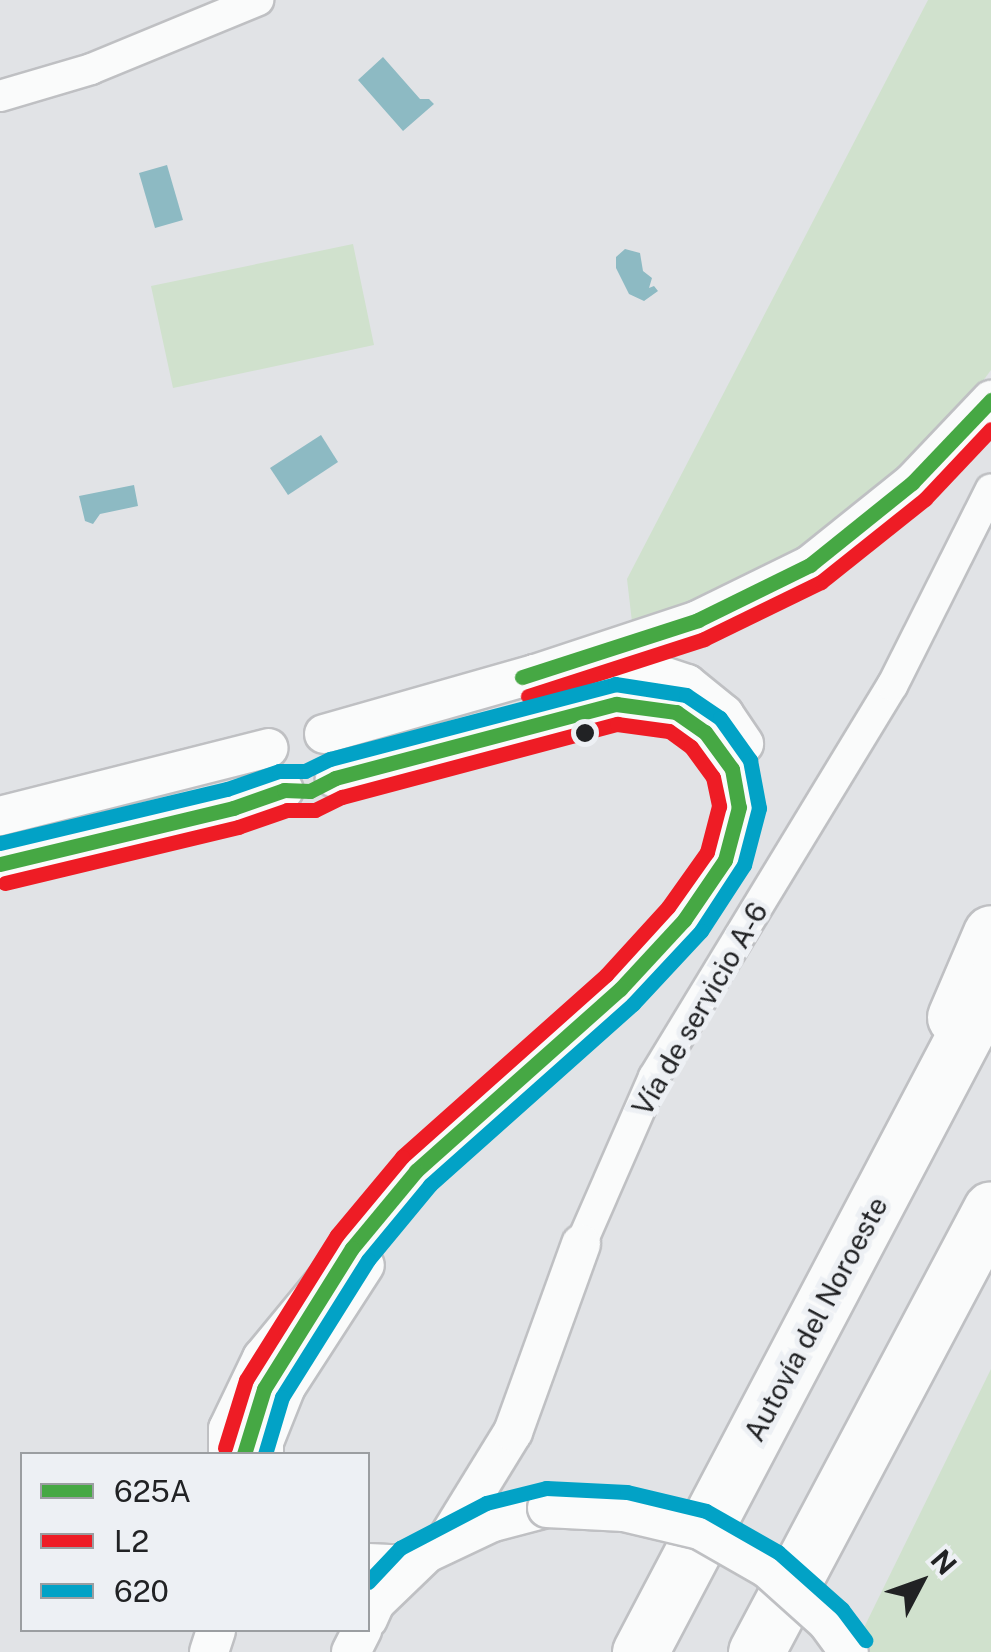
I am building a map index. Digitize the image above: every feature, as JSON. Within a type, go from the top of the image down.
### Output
[{"type":"highway","points":[[858,1240],[991,933]]},
{"type":"highway","name":"Autovía del Noroeste","points":[[640,1652],[991,985]]},
{"type":"highway","points":[[756,1652],[991,1209]]},
{"type":"street","points":[[0,96],[91,69],[258,0]]},
{"type":"street","points":[[0,816],[268,748],[294,732],[310,729],[324,734],[534,674],[698,620],[810,564],[912,483],[991,400]]},
{"type":"street","name":"Vía de servicio A-6","points":[[444,1544],[513,1432],[580,1244],[654,1077],[892,686],[991,489]]},
{"type":"street","name":"Vía de servicio A-6","points":[[264,1452],[264,1442],[286,1387],[369,1259],[476,1141],[631,1005],[699,936],[736,882],[753,842],[760,798],[754,759],[724,714],[687,684],[636,668],[534,674]]},
{"type":"street","name":"Vía de servicio A-6","points":[[228,1452],[228,1429],[262,1358],[416,1171],[620,988],[694,905],[725,860],[739,807],[732,769],[705,732],[676,712],[616,704],[336,778]]},
{"type":"street","points":[[0,864],[233,808],[284,790],[310,791],[336,778],[337,756],[324,734]]},
{"type":"street","points":[[268,748],[270,769],[284,790]]},
{"type":"street","name":"Vía de servicio A-6","points":[[245,1452],[264,1389],[352,1248]]},
{"type":"street","points":[[370,1612],[411,1565],[444,1544],[493,1522],[547,1508],[624,1512],[700,1530],[768,1569],[827,1622],[849,1652]]},
{"type":"street","points":[[370,1563],[411,1565]]},
{"type":"green space","points":[[928,0],[991,0],[991,370],[955,419],[868,506],[734,586],[632,622],[627,579]]},
{"type":"green space","points":[[353,244],[374,345],[173,388],[151,286]]},
{"type":"green space","points":[[991,1369],[991,1652],[852,1652]]},
{"type":"water","points":[[383,57],[420,99],[429,99],[434,104],[403,131],[358,80]]},
{"type":"water","points":[[167,165],[183,220],[155,228],[139,173]]},
{"type":"water","points":[[625,249],[640,253],[643,271],[652,278],[649,288],[654,286],[658,291],[644,301],[629,294],[616,268],[616,257]]},
{"type":"water","points":[[321,435],[338,462],[288,495],[270,468]]},
{"type":"water","points":[[134,485],[138,506],[100,514],[93,524],[85,521],[79,496]]},
{"type":"transit line","name":"625A","points":[[522,677],[698,620],[810,565],[912,483],[991,400]]},
{"type":"transit line","name":"L2","points":[[528,696],[704,639],[821,582],[925,499],[991,429]]},
{"type":"transit line","name":"620","points":[[0,843],[227,789],[279,771],[305,771],[330,759],[615,684],[686,695],[720,718],[750,760],[759,808],[744,865],[701,931],[633,1004],[430,1185],[368,1260],[282,1397],[266,1452]]},
{"type":"transit line","name":"625A","points":[[0,864],[233,808],[284,790],[310,791],[335,778],[616,704],[676,712],[705,732],[732,769],[739,807],[725,860],[684,920],[620,989],[416,1171],[352,1248],[264,1389],[245,1452]]},
{"type":"transit line","name":"L2","points":[[5,883],[238,827],[287,810],[315,810],[342,797],[617,724],[669,731],[691,747],[713,777],[719,806],[707,852],[668,907],[606,975],[402,1157],[337,1235],[246,1380],[225,1448]]},
{"type":"transit line","name":"620","points":[[370,1580],[400,1548],[486,1503],[546,1488],[627,1492],[706,1511],[778,1552],[842,1609],[865,1640]]}]
